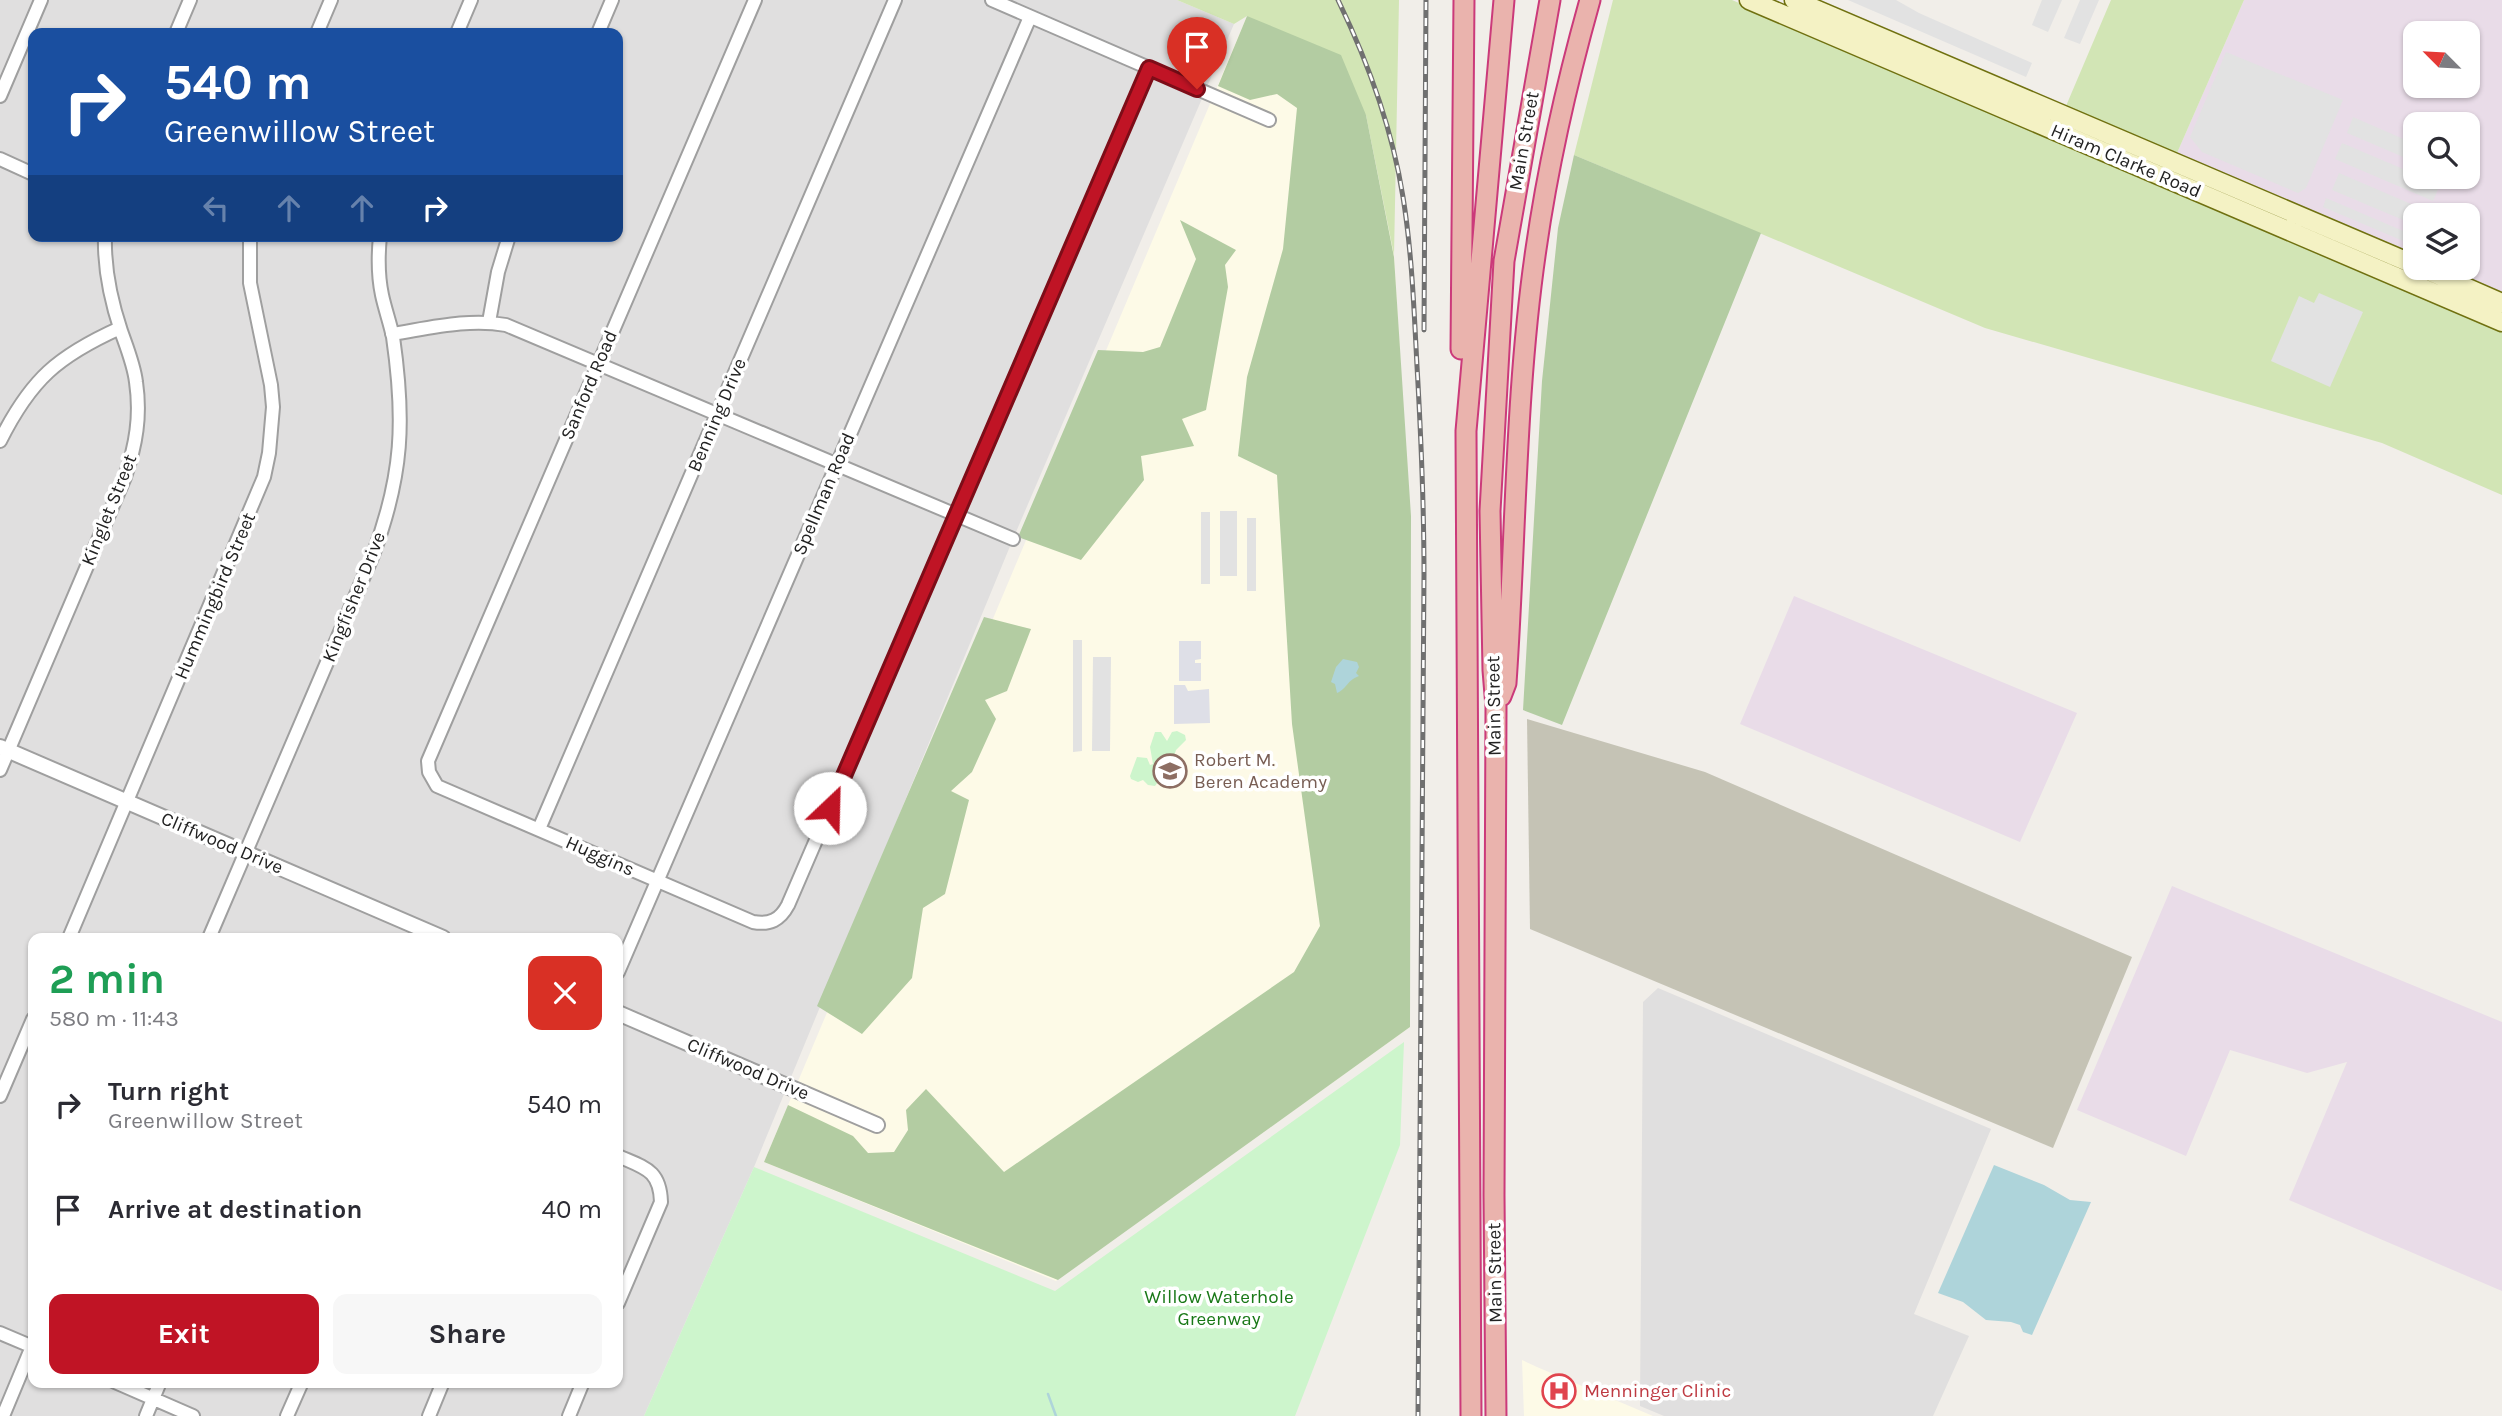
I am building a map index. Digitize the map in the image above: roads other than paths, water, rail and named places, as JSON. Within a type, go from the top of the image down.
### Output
[{"type":"highway","points":[[1464,0],[1461,382],[1466,461]]},
{"type":"highway","name":"Main Street","points":[[1471,1416],[1467,418],[1504,0]]},
{"type":"highway","points":[[1496,706],[1506,683],[1525,344],[1535,250],[1564,98],[1590,0]]},
{"type":"highway","name":"Main Street","points":[[1496,1416],[1496,706],[1490,511],[1504,261],[1549,3]]},
{"type":"main road","name":"Hiram Clarke Road","points":[[1794,0],[1910,60]]},
{"type":"main road","name":"Hiram Clarke Road","points":[[1757,2],[1910,60],[2302,227],[2424,289],[2502,322]]},
{"type":"main road","name":"Hiram Clarke Road","points":[[2302,227],[2403,261]]},
{"type":"main road","points":[[2423,280],[2424,289]]},
{"type":"main road","name":"Hiram Clarke Road","points":[[2450,280],[2502,303]]},
{"type":"street","points":[[29,28],[41,0]]},
{"type":"street","points":[[178,28],[190,0]]},
{"type":"street","points":[[319,28],[331,0]]},
{"type":"street","points":[[459,28],[471,0]]},
{"type":"street","points":[[600,28],[612,0]]},
{"type":"street","name":"Sanford Road","points":[[429,772],[428,761],[755,0]]},
{"type":"street","name":"Benning Drive","points":[[539,829],[895,0]]},
{"type":"street","points":[[992,0],[1269,120]]},
{"type":"street","name":"Spellman Road","points":[[623,960],[1030,16]]},
{"type":"street","points":[[0,96],[28,30]]},
{"type":"street","points":[[957,515],[1149,68]]},
{"type":"street","points":[[0,159],[28,172]]},
{"type":"street","name":"Kinglet Street","points":[[0,770],[4,749],[131,459],[138,426],[139,408],[133,364],[120,328],[106,266],[105,242]]},
{"type":"street","name":"Hummingbird Street","points":[[71,933],[256,501],[267,465],[273,407],[250,283],[250,242]]},
{"type":"street","name":"Kingfisher Drive","points":[[211,933],[373,555],[389,510],[397,472],[401,397],[392,334],[382,292],[380,242]]},
{"type":"street","points":[[489,322],[498,272],[507,242]]},
{"type":"street","points":[[392,334],[489,322],[506,325],[1013,539]]},
{"type":"street","points":[[0,441],[23,400],[47,371],[88,342],[120,328]]},
{"type":"street","name":"Huggins","points":[[429,772],[437,786],[753,922],[770,922],[779,918],[788,905],[957,515]]},
{"type":"street","name":"Cliffwood Drive","points":[[4,749],[431,933]]},
{"type":"street","name":"Cliffwood Drive","points":[[623,1015],[877,1125]]},
{"type":"street","points":[[0,1096],[28,1031]]},
{"type":"street","points":[[623,1159],[655,1175],[661,1187],[662,1202],[623,1291]]},
{"type":"street","points":[[0,1333],[28,1344]]},
{"type":"street","points":[[3,1416],[28,1358]]},
{"type":"street","points":[[128,1388],[193,1416]]},
{"type":"street","points":[[146,1416],[158,1388]]},
{"type":"street","points":[[287,1416],[299,1388]]},
{"type":"street","points":[[429,1416],[441,1388]]},
{"type":"street","points":[[569,1416],[581,1388]]},
{"type":"water","points":[[1343,659],[1357,662],[1359,667],[1356,673],[1359,676],[1337,693],[1335,684],[1331,682],[1336,667]]},
{"type":"water","points":[[1994,1165],[2044,1185],[2070,1200],[2091,1202],[2032,1335],[2023,1332],[2020,1325],[2011,1322],[1986,1320],[1963,1302],[1938,1293]]},
{"type":"waterway","points":[[1048,1394],[1056,1416]]},
{"type":"railway","points":[[1338,0],[1369,71],[1386,121],[1406,218],[1414,303],[1424,574],[1418,1416]]},
{"type":"railway","points":[[1424,330],[1426,0]]},
{"type":"place","name":"Robert M. Beren Academy","points":[[1170,771]]},
{"type":"place","name":"Menninger Clinic","points":[[1559,1391]]},
{"type":"park label","name":"Willow Waterhole Greenway","points":[[1219,1308]]}]
